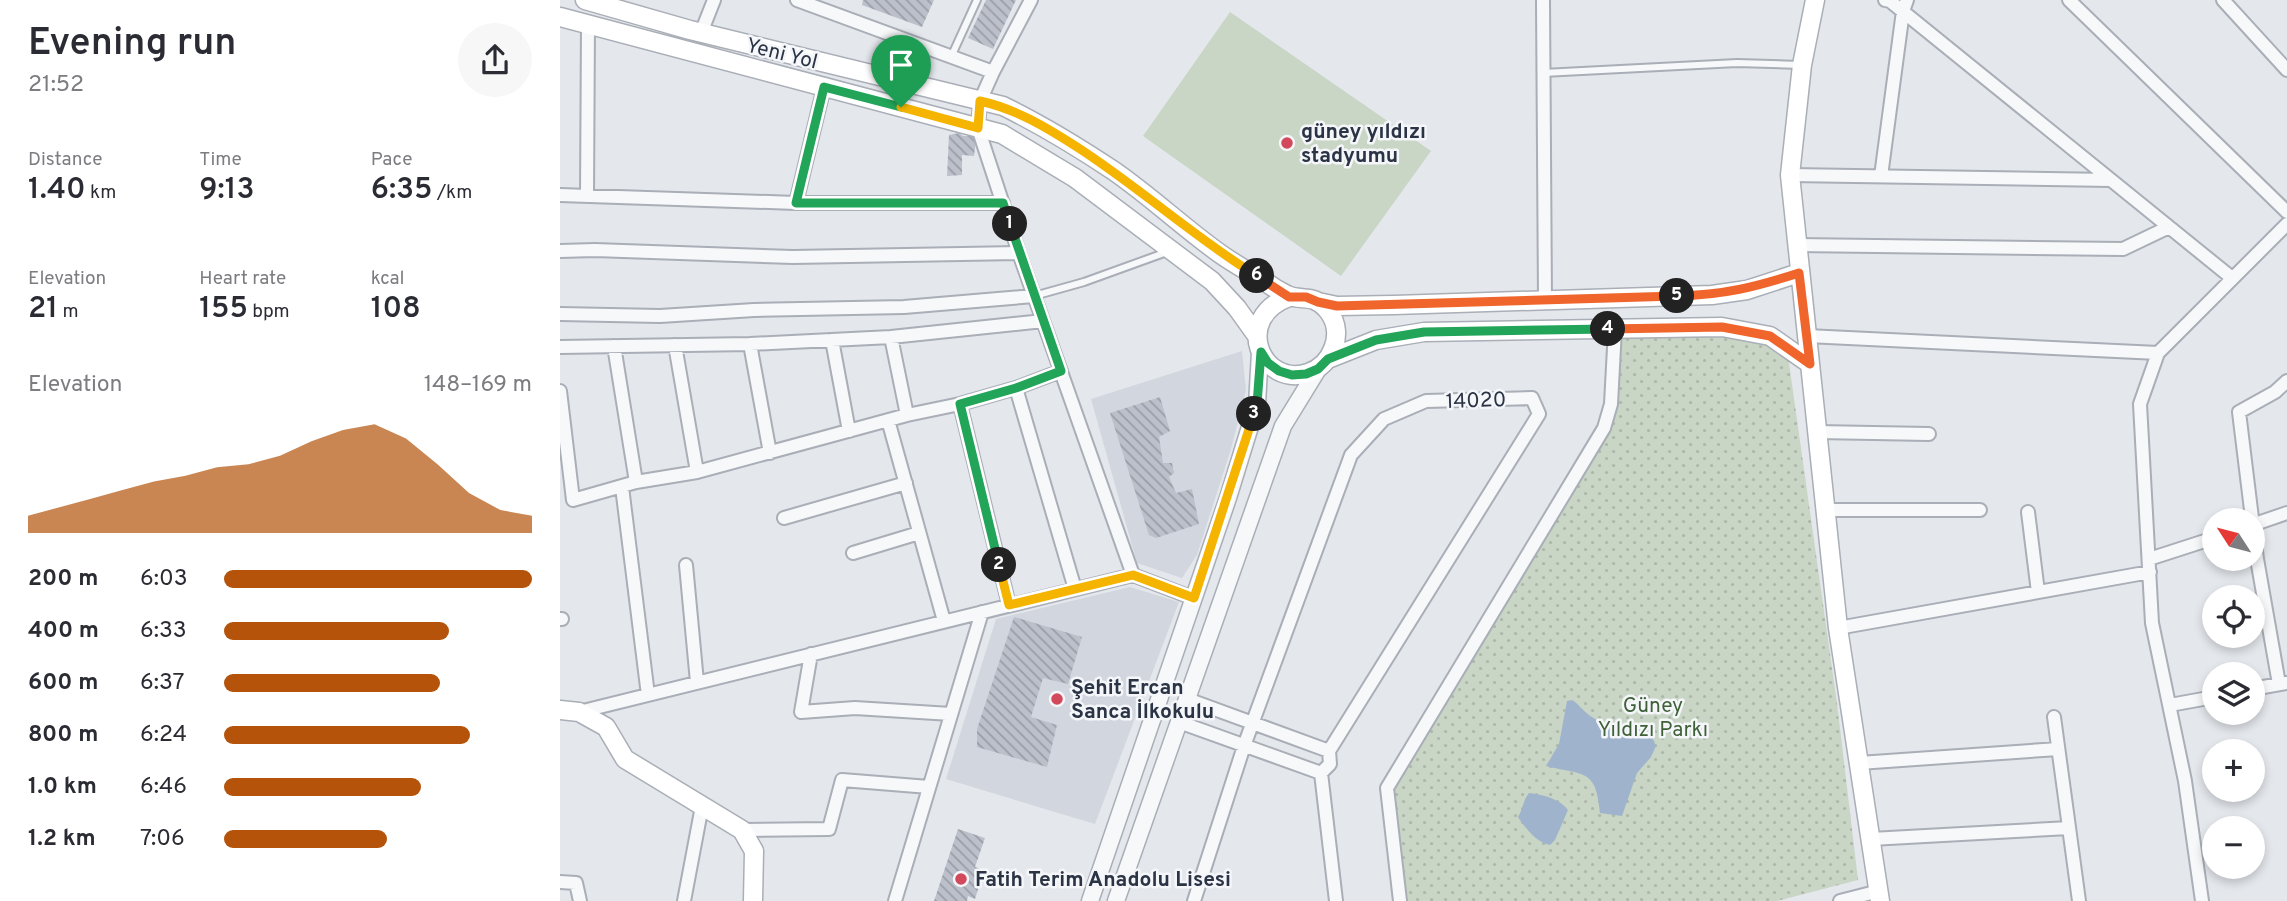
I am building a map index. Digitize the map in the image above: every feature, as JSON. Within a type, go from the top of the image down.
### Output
[{"type":"main road","name":"Yeni Yol","points":[[585,0],[701,33],[1003,106],[1049,129],[1116,172],[1220,254],[1289,297]]},
{"type":"main road","points":[[1815,0],[1802,65],[1790,175],[1838,628],[1880,896]]},
{"type":"main road","points":[[560,17],[1002,134],[1075,178],[1212,281],[1237,308],[1268,363],[1279,371],[1292,375],[1306,374],[1376,340],[1424,332],[1722,327],[1770,336],[1810,364]]},
{"type":"main road","points":[[1259,344],[1259,323],[1266,311],[1276,302],[1289,297],[1306,297],[1337,306],[1712,295],[1747,290],[1799,273]]},
{"type":"main road","points":[[1318,302],[1329,312],[1336,334],[1335,347],[1323,364]]},
{"type":"main road","points":[[560,710],[579,712],[606,727],[625,759],[742,830],[754,852],[753,901]]},
{"type":"street","points":[[701,33],[715,0]]},
{"type":"street","points":[[797,0],[993,72]]},
{"type":"street","points":[[1030,0],[980,101],[978,128],[1019,253],[1133,575]]},
{"type":"street","points":[[1543,0],[1545,301]]},
{"type":"street","points":[[1885,0],[1905,6],[2232,278]]},
{"type":"street","points":[[2069,0],[2287,212]]},
{"type":"street","points":[[2224,0],[2287,70]]},
{"type":"street","points":[[1881,176],[1905,6]]},
{"type":"street","points":[[587,196],[588,24]]},
{"type":"street","points":[[796,203],[824,87]]},
{"type":"street","points":[[1790,175],[2111,180]]},
{"type":"street","points":[[560,195],[796,203],[1003,203]]},
{"type":"street","points":[[2202,901],[2185,781],[2152,623],[2140,404],[2158,353],[2287,224]]},
{"type":"street","points":[[1796,245],[2123,249],[2169,227]]},
{"type":"street","points":[[560,251],[793,257],[1019,253]]},
{"type":"street","points":[[560,314],[660,316],[754,310],[904,307],[1034,296]]},
{"type":"street","points":[[560,347],[750,344],[891,337],[1043,321]]},
{"type":"street","points":[[1400,901],[1387,788],[1604,428],[1611,404],[1615,329]]},
{"type":"street","points":[[1807,336],[2158,353]]},
{"type":"street","points":[[891,337],[907,415]]},
{"type":"street","points":[[832,340],[849,431]]},
{"type":"street","points":[[750,344],[770,453]]},
{"type":"street","points":[[1090,901],[1257,404],[1259,344]]},
{"type":"street","points":[[674,345],[697,472]]},
{"type":"street","points":[[614,346],[636,482]]},
{"type":"street","points":[[1116,901],[1283,426],[1323,364]]},
{"type":"street","points":[[560,391],[573,500],[636,482],[697,472],[907,415],[960,404],[1016,388],[1061,371]]},
{"type":"street","points":[[2251,508],[2239,412],[2275,392],[2287,380]]},
{"type":"street","points":[[1016,388],[1075,589]]},
{"type":"street","name":"14020","points":[[1253,723],[1351,455],[1384,419],[1426,401],[1532,398],[1539,414],[1329,751]]},
{"type":"street","points":[[960,404],[1009,605]]},
{"type":"street","points":[[888,420],[944,621]]},
{"type":"street","points":[[1817,432],[1929,434]]},
{"type":"street","points":[[784,518],[906,483]]},
{"type":"street","points":[[622,487],[648,695]]},
{"type":"street","points":[[1825,510],[1980,510]]},
{"type":"street","points":[[2028,512],[2038,592]]},
{"type":"street","points":[[2265,521],[2287,513]]},
{"type":"street","points":[[853,552],[919,533]]},
{"type":"street","points":[[1838,628],[2038,592],[2149,566],[2202,543]]},
{"type":"street","points":[[687,565],[697,682]]},
{"type":"street","points":[[2263,571],[2280,649],[2283,683],[2265,686]]},
{"type":"street","points":[[579,712],[1133,575],[1194,598]]},
{"type":"street","points":[[895,901],[982,612]]},
{"type":"street","points":[[811,654],[801,712],[855,708],[951,714]]},
{"type":"street","points":[[1187,699],[1329,751],[1330,764],[1321,774],[1336,901]]},
{"type":"street","points":[[2170,705],[2202,699]]},
{"type":"street","points":[[2054,717],[2079,901]]},
{"type":"street","points":[[1179,722],[1321,774]]},
{"type":"street","points":[[1194,901],[1253,723]]},
{"type":"street","points":[[1859,763],[2058,749]]},
{"type":"street","points":[[742,830],[829,829],[842,780],[929,788]]},
{"type":"street","points":[[684,901],[702,806]]},
{"type":"street","points":[[1871,839],[2069,828]]},
{"type":"street","points":[[560,882],[576,883],[580,901]]},
{"type":"street","points":[[1840,901],[1880,896]]},
{"type":"lane","points":[[951,57],[977,0]]},
{"type":"lane","points":[[1543,73],[1737,63],[1802,65]]},
{"type":"lane","points":[[1034,296],[1084,282],[1172,251]]},
{"type":"shaded area","points":[[1242,351],[1246,390],[1231,449],[1197,555],[1182,578],[1137,563],[1091,399]]},
{"type":"shaded area","name":"Şehit Ercan Sanca İlkokulu","points":[[1130,587],[1179,602],[1095,824],[946,779],[996,619]]},
{"type":"green space","name":"güney yıldızı stadyumu","points":[[1230,12],[1431,151],[1341,276],[1143,136]]},
{"type":"green space","name":"Güney Yıldızı Parkı","points":[[1615,329],[1688,337],[1759,338],[1788,356],[1837,703],[1858,880],[1777,901],[1404,901],[1387,788],[1493,610],[1600,449],[1614,396]]},
{"type":"water","points":[[1572,700],[1602,722],[1649,730],[1656,746],[1651,757],[1637,773],[1622,816],[1600,813],[1595,788],[1585,776],[1546,766],[1559,744],[1567,701]]},
{"type":"water","points":[[1529,793],[1555,800],[1568,810],[1555,840],[1550,845],[1536,838],[1518,817]]},
{"type":"building","points":[[863,0],[934,0],[922,27],[862,5]]},
{"type":"building","points":[[986,0],[1016,0],[993,49],[968,38]]},
{"type":"building","points":[[959,133],[972,136],[976,140],[974,156],[962,155],[962,175],[947,176],[949,135]]},
{"type":"building","points":[[1160,397],[1170,431],[1159,437],[1163,463],[1172,463],[1174,473],[1169,477],[1176,493],[1192,489],[1199,524],[1156,538],[1149,535],[1110,413]]},
{"type":"building","points":[[1014,617],[1082,637],[1068,684],[1043,678],[1031,717],[1057,725],[1047,767],[977,747],[977,729]]},
{"type":"building","points":[[958,829],[985,838],[975,867],[984,870],[975,899],[968,896],[967,901],[934,901]]},
{"type":"place","name":"güney yıldızı stadyumu","points":[[1287,143]]},
{"type":"place","name":"Şehit Ercan Sanca İlkokulu","points":[[1057,699]]},
{"type":"place","name":"Fatih Terim Anadolu Lisesi","points":[[961,879]]},
{"type":"route","points":[[824,87],[901,107],[978,128],[980,101],[1003,106],[1049,129],[1116,172],[1220,254],[1289,297],[1306,297],[1337,306],[1712,295],[1747,290],[1799,273],[1810,364],[1770,336],[1722,327],[1424,332],[1376,340],[1328,359],[1318,369],[1306,374],[1292,375],[1279,371],[1268,363],[1261,352],[1257,404],[1194,598],[1133,575],[1009,605],[960,404],[1016,388],[1061,371],[1003,203],[796,203],[824,87]]}]
